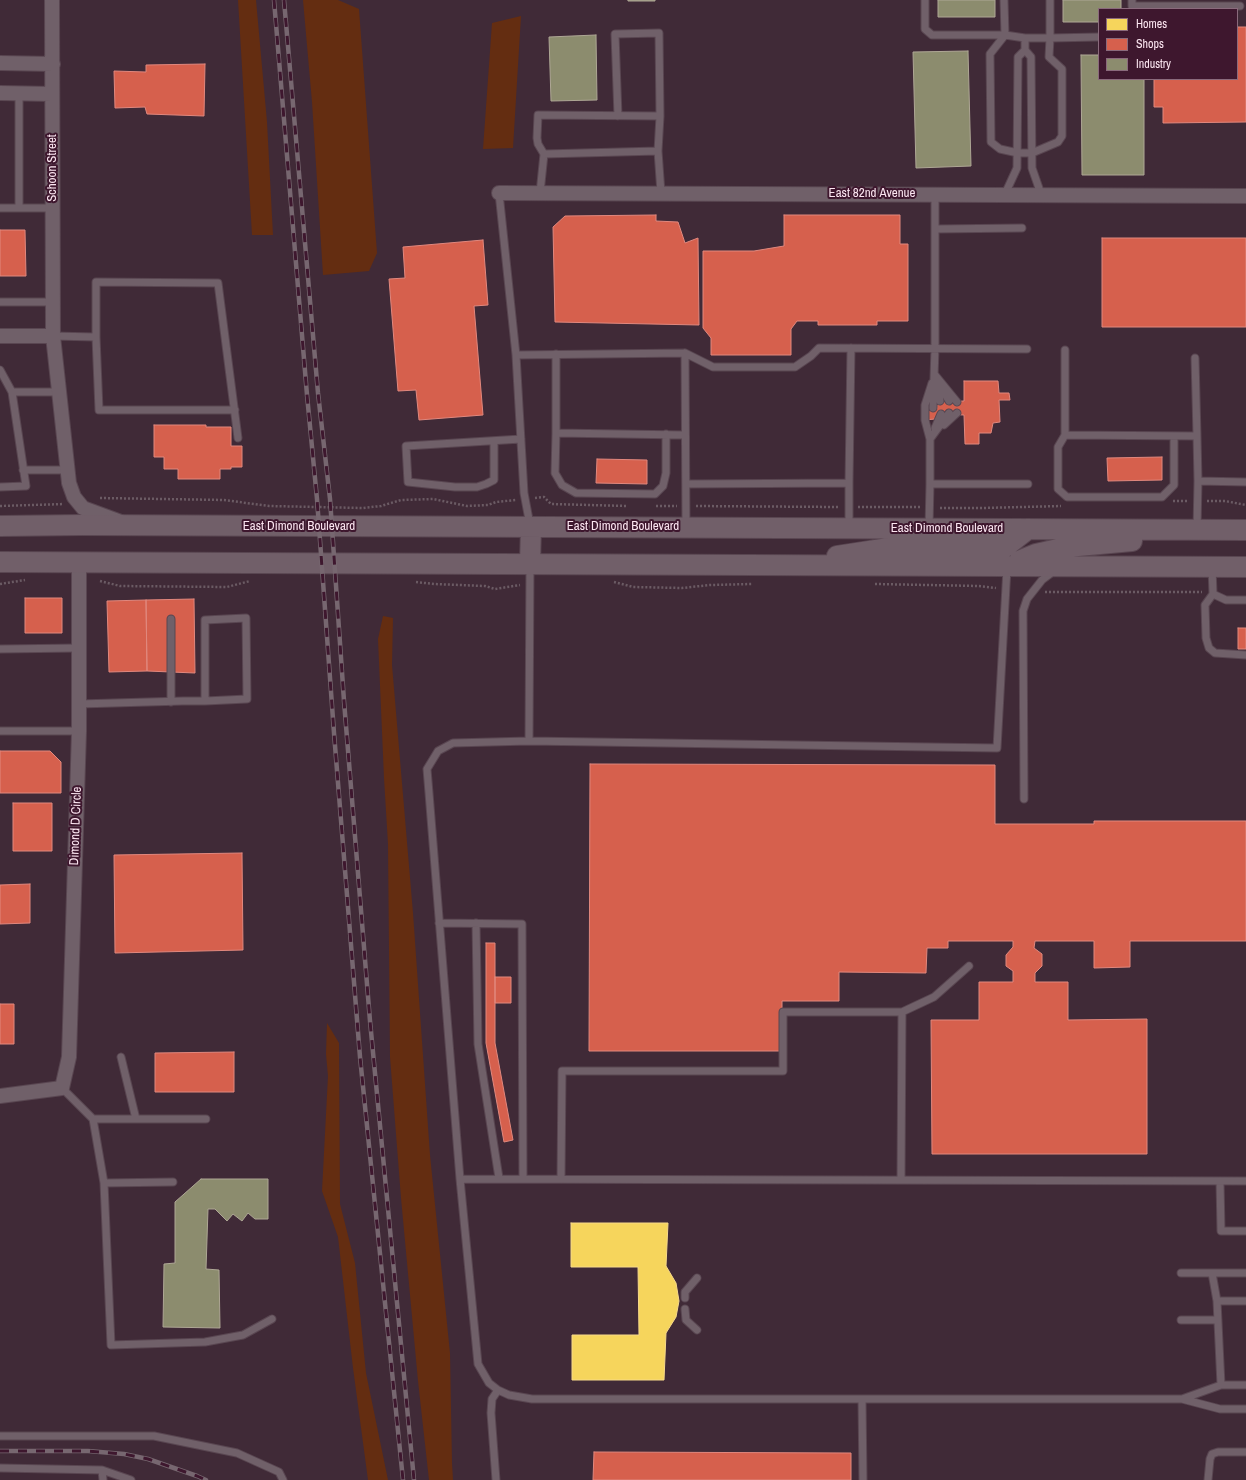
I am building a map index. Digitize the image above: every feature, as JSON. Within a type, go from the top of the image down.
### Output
[{"type":"main road","name":"East Dimond Boulevard","points":[[0,526],[81,525],[1246,530]]},
{"type":"main road","points":[[530,564],[531,527]]},
{"type":"main road","points":[[802,565],[846,554],[888,548],[983,550],[1005,547],[1028,529]]},
{"type":"main road","points":[[1007,566],[1036,554],[1067,547],[1160,539],[1218,530]]},
{"type":"main road","points":[[0,562],[79,571],[530,564],[1246,567]]},
{"type":"street","name":"Schoon Street","points":[[52,0],[53,336],[69,483],[74,497],[78,501]]},
{"type":"street","points":[[0,63],[53,64]]},
{"type":"street","points":[[0,93],[52,94]]},
{"type":"street","name":"East 82nd Avenue","points":[[499,193],[1246,196]]},
{"type":"street","points":[[0,336],[53,336]]},
{"type":"street","points":[[78,501],[83,508],[134,526]]},
{"type":"street","name":"Dimond D Circle","points":[[62,1088],[69,1057],[79,731],[79,571]]},
{"type":"street","points":[[0,1096],[62,1088]]},
{"type":"lane","points":[[925,0],[925,29],[932,35],[1005,35],[1025,38],[1098,37]]},
{"type":"lane","points":[[1004,0],[1005,35],[990,54],[991,142],[1000,150],[1018,153],[1032,153],[1058,142],[1062,136],[1062,69],[1049,57],[1050,0]]},
{"type":"lane","points":[[1132,5],[1240,6]]},
{"type":"lane","points":[[618,116],[616,34],[659,33],[660,116],[658,151],[661,193]]},
{"type":"lane","points":[[1025,38],[1025,50],[1031,57],[1032,168],[1041,194]]},
{"type":"lane","points":[[1005,194],[1018,168],[1018,57],[1025,50]]},
{"type":"lane","points":[[19,93],[20,208]]},
{"type":"lane","points":[[540,193],[544,154],[538,144],[537,138],[538,115],[660,116]]},
{"type":"lane","points":[[544,154],[658,151]]},
{"type":"lane","points":[[499,193],[516,354],[524,493],[531,527]]},
{"type":"lane","points":[[933,408],[935,375],[934,194]]},
{"type":"lane","points":[[0,208],[53,208]]},
{"type":"lane","points":[[935,229],[1022,228]]},
{"type":"lane","points":[[235,410],[99,410],[96,337],[96,282],[218,283],[235,410],[238,438]]},
{"type":"lane","points":[[0,302],[53,302]]},
{"type":"lane","points":[[53,336],[96,337]]},
{"type":"lane","points":[[516,354],[685,353],[713,367],[795,367],[811,356],[819,348],[1027,349]]},
{"type":"lane","points":[[849,528],[851,348]]},
{"type":"lane","points":[[1065,350],[1065,435],[1058,447],[1058,489],[1067,497],[1162,497],[1174,485],[1174,436]]},
{"type":"lane","points":[[685,353],[686,528]]},
{"type":"lane","points":[[556,354],[555,473],[562,485],[576,493],[655,494],[663,486],[666,473],[666,434]]},
{"type":"lane","points":[[1195,358],[1198,481],[1197,530]]},
{"type":"lane","points":[[0,370],[12,392],[26,486],[0,486]]},
{"type":"lane","points":[[935,375],[940,401]]},
{"type":"lane","points":[[935,375],[949,401]]},
{"type":"lane","points":[[935,375],[957,402]]},
{"type":"lane","points":[[930,439],[925,420],[925,405],[935,375]]},
{"type":"lane","points":[[12,392],[59,392]]},
{"type":"lane","points":[[930,439],[949,413]]},
{"type":"lane","points":[[930,439],[957,413]]},
{"type":"lane","points":[[930,439],[941,414]]},
{"type":"lane","points":[[929,529],[930,439],[934,419]]},
{"type":"lane","points":[[556,434],[686,435]]},
{"type":"lane","points":[[1065,435],[1197,436]]},
{"type":"lane","points":[[494,441],[494,480],[486,484],[477,487],[455,487],[408,482],[406,446],[521,439]]},
{"type":"lane","points":[[23,470],[68,470]]},
{"type":"lane","points":[[1198,481],[1246,482]]},
{"type":"lane","points":[[686,484],[849,483]]},
{"type":"lane","points":[[930,484],[1028,484]]},
{"type":"lane","points":[[529,741],[530,564]]},
{"type":"lane","points":[[1007,566],[997,748],[529,741],[453,743],[438,751],[427,769],[460,1179],[478,1364],[490,1382],[498,1390],[508,1395],[532,1399],[862,1398],[1182,1400],[1220,1409],[1246,1409]]},
{"type":"lane","points":[[1024,799],[1022,612],[1027,599],[1042,580],[1061,566]]},
{"type":"lane","points":[[1212,567],[1213,594],[1206,604],[1206,638],[1209,648],[1215,653],[1246,655]]},
{"type":"lane","points":[[1213,594],[1226,600],[1246,600]]},
{"type":"lane","points":[[79,704],[205,701],[247,699],[246,618],[205,620],[205,701]]},
{"type":"lane","points":[[171,619],[171,702]]},
{"type":"lane","points":[[0,648],[79,648]]},
{"type":"lane","points":[[0,731],[79,731]]},
{"type":"lane","points":[[440,923],[522,924],[523,1179]]},
{"type":"lane","points":[[476,923],[478,1044],[499,1178]]},
{"type":"lane","points":[[561,1179],[562,1071],[783,1071],[783,1012],[902,1012],[934,997],[969,966]]},
{"type":"lane","points":[[901,1180],[902,1012]]},
{"type":"lane","points":[[121,1057],[136,1119]]},
{"type":"lane","points":[[62,1088],[93,1119],[104,1183],[111,1345],[205,1342],[243,1335],[272,1319]]},
{"type":"lane","points":[[93,1119],[206,1119]]},
{"type":"lane","points":[[460,1179],[1246,1182]]},
{"type":"lane","points":[[1220,1181],[1221,1231],[1246,1231]]},
{"type":"lane","points":[[104,1183],[173,1182]]},
{"type":"lane","points":[[1181,1273],[1246,1273]]},
{"type":"lane","points":[[1212,1273],[1217,1301],[1221,1385]]},
{"type":"lane","points":[[686,1298],[686,1292],[697,1278]]},
{"type":"lane","points":[[1217,1301],[1246,1301]]},
{"type":"lane","points":[[685,1309],[686,1320],[697,1330]]},
{"type":"lane","points":[[1181,1320],[1218,1320]]},
{"type":"lane","points":[[1182,1400],[1221,1385],[1246,1385]]},
{"type":"lane","points":[[496,1480],[491,1413],[492,1399],[498,1390]]},
{"type":"lane","points":[[862,1398],[863,1480]]},
{"type":"lane","points":[[0,1436],[154,1436],[237,1453],[278,1472],[283,1480]]},
{"type":"lane","points":[[1208,1480],[1210,1459],[1212,1454],[1218,1452],[1246,1452]]},
{"type":"lane","points":[[0,1468],[102,1470],[131,1480]]},
{"type":"lane","points":[[102,1470],[103,1480]]},
{"type":"path","points":[[0,506],[56,505],[70,504],[78,501]]},
{"type":"path","points":[[79,571],[100,581],[120,586],[227,587],[252,580]]},
{"type":"path","points":[[0,584],[30,580]]},
{"type":"path","points":[[413,582],[485,586],[495,589],[530,584]]},
{"type":"shaded area","points":[[238,0],[256,0],[267,122],[273,235],[252,235]]},
{"type":"shaded area","points":[[303,0],[338,0],[359,9],[377,253],[369,271],[323,275],[312,102]]},
{"type":"shaded area","points":[[521,16],[513,148],[483,149],[492,23]]},
{"type":"shaded area","points":[[383,616],[393,618],[392,665],[413,913],[430,1155],[450,1353],[453,1480],[429,1480],[401,1198],[390,1057],[388,844],[378,639]]},
{"type":"shaded area","points":[[327,1023],[339,1043],[340,1204],[355,1263],[366,1373],[388,1480],[368,1480],[338,1237],[322,1191],[328,1076],[326,1054]]},
{"type":"building: Homes","points":[[571,1223],[668,1223],[666,1266],[676,1283],[679,1301],[676,1317],[666,1333],[664,1380],[572,1380],[572,1335],[639,1335],[638,1267],[571,1267]]},
{"type":"building: Shops","points":[[1238,27],[1246,27],[1246,122],[1163,123],[1163,107],[1154,107],[1154,80],[1238,80]]},
{"type":"building: Shops","points":[[205,64],[204,116],[147,114],[145,107],[115,108],[114,71],[146,72],[146,65]]},
{"type":"building: Shops","points":[[656,215],[656,221],[678,222],[685,243],[698,238],[699,325],[555,322],[553,227],[565,216]]},
{"type":"building: Shops","points":[[784,215],[900,215],[900,244],[908,244],[908,321],[877,321],[877,325],[818,325],[818,321],[797,321],[791,329],[791,355],[711,355],[711,338],[703,328],[703,251],[754,251],[784,246]]},
{"type":"building: Shops","points":[[0,230],[25,230],[26,276],[0,276]]},
{"type":"building: Shops","points":[[1102,238],[1246,238],[1246,327],[1102,327]]},
{"type":"building: Shops","points":[[483,240],[488,305],[474,306],[483,415],[419,420],[416,390],[398,391],[389,279],[405,278],[403,247]]},
{"type":"building: Shops","points":[[964,381],[998,381],[999,393],[1009,393],[1010,400],[999,400],[1000,422],[993,423],[991,433],[979,433],[979,444],[965,444],[964,415],[941,414],[936,419],[922,420],[922,409],[937,409],[937,402],[964,401]]},
{"type":"building: Shops","points":[[154,425],[206,425],[206,427],[231,427],[231,446],[242,446],[242,467],[220,469],[220,479],[178,479],[178,469],[164,469],[164,457],[154,457]]},
{"type":"building: Shops","points":[[1162,457],[1162,480],[1108,481],[1107,458]]},
{"type":"building: Shops","points":[[597,459],[647,460],[647,484],[596,483]]},
{"type":"building: Shops","points":[[25,598],[62,598],[62,633],[25,633]]},
{"type":"building: Shops","points":[[194,599],[195,673],[147,671],[146,600]]},
{"type":"building: Shops","points":[[146,600],[147,671],[109,672],[107,601]]},
{"type":"building: Shops","points":[[1238,628],[1246,628],[1246,649],[1238,649]]},
{"type":"building: Shops","points":[[0,751],[50,751],[61,762],[61,793],[0,793]]},
{"type":"building: Shops","points":[[590,764],[995,765],[995,824],[1094,824],[1094,821],[1246,821],[1246,941],[1130,941],[1130,967],[1094,968],[1094,941],[1035,941],[1034,948],[1042,954],[1042,966],[1035,973],[1035,982],[1068,982],[1068,1020],[1147,1019],[1147,1154],[932,1154],[931,1020],[979,1020],[979,982],[1013,982],[1013,971],[1006,966],[1006,955],[1013,947],[1013,941],[948,941],[948,948],[927,948],[926,973],[839,972],[839,1001],[782,1001],[782,1051],[589,1051]]},
{"type":"building: Shops","points":[[13,803],[52,803],[52,851],[13,851]]},
{"type":"building: Shops","points":[[242,853],[243,950],[115,953],[114,855]]},
{"type":"building: Shops","points":[[30,884],[30,923],[0,924],[0,885]]},
{"type":"building: Shops","points":[[486,943],[495,943],[495,1043],[513,1140],[504,1142],[486,1043]]},
{"type":"building: Shops","points":[[495,977],[511,977],[511,1003],[495,1003]]},
{"type":"building: Shops","points":[[0,1004],[14,1004],[14,1044],[0,1044]]},
{"type":"building: Shops","points":[[234,1052],[234,1092],[155,1092],[155,1053]]},
{"type":"building: Shops","points":[[594,1452],[851,1453],[851,1480],[593,1480]]},
{"type":"building: Industry","points":[[655,0],[655,1],[628,1]]},
{"type":"building: Industry","points":[[938,0],[995,0],[995,17],[938,17]]},
{"type":"building: Industry","points":[[1063,0],[1121,0],[1121,8],[1098,8],[1098,22],[1063,22]]},
{"type":"building: Industry","points":[[596,35],[597,100],[551,101],[549,37]]},
{"type":"building: Industry","points":[[968,51],[971,166],[916,168],[913,52]]},
{"type":"building: Industry","points":[[1081,55],[1098,55],[1098,80],[1144,80],[1144,175],[1082,175]]},
{"type":"building: Industry","points":[[201,1179],[268,1179],[268,1219],[255,1219],[248,1213],[242,1221],[233,1214],[227,1221],[215,1209],[208,1209],[206,1269],[219,1270],[220,1328],[163,1327],[164,1264],[175,1263],[175,1202]]},
{"type":"railway","points":[[274,0],[317,499],[360,1057],[403,1480]]},
{"type":"railway","points":[[284,0],[318,393],[330,499],[344,701],[370,1021],[414,1480]]},
{"type":"railway","points":[[0,1451],[88,1451],[124,1454],[148,1459],[206,1480]]}]
